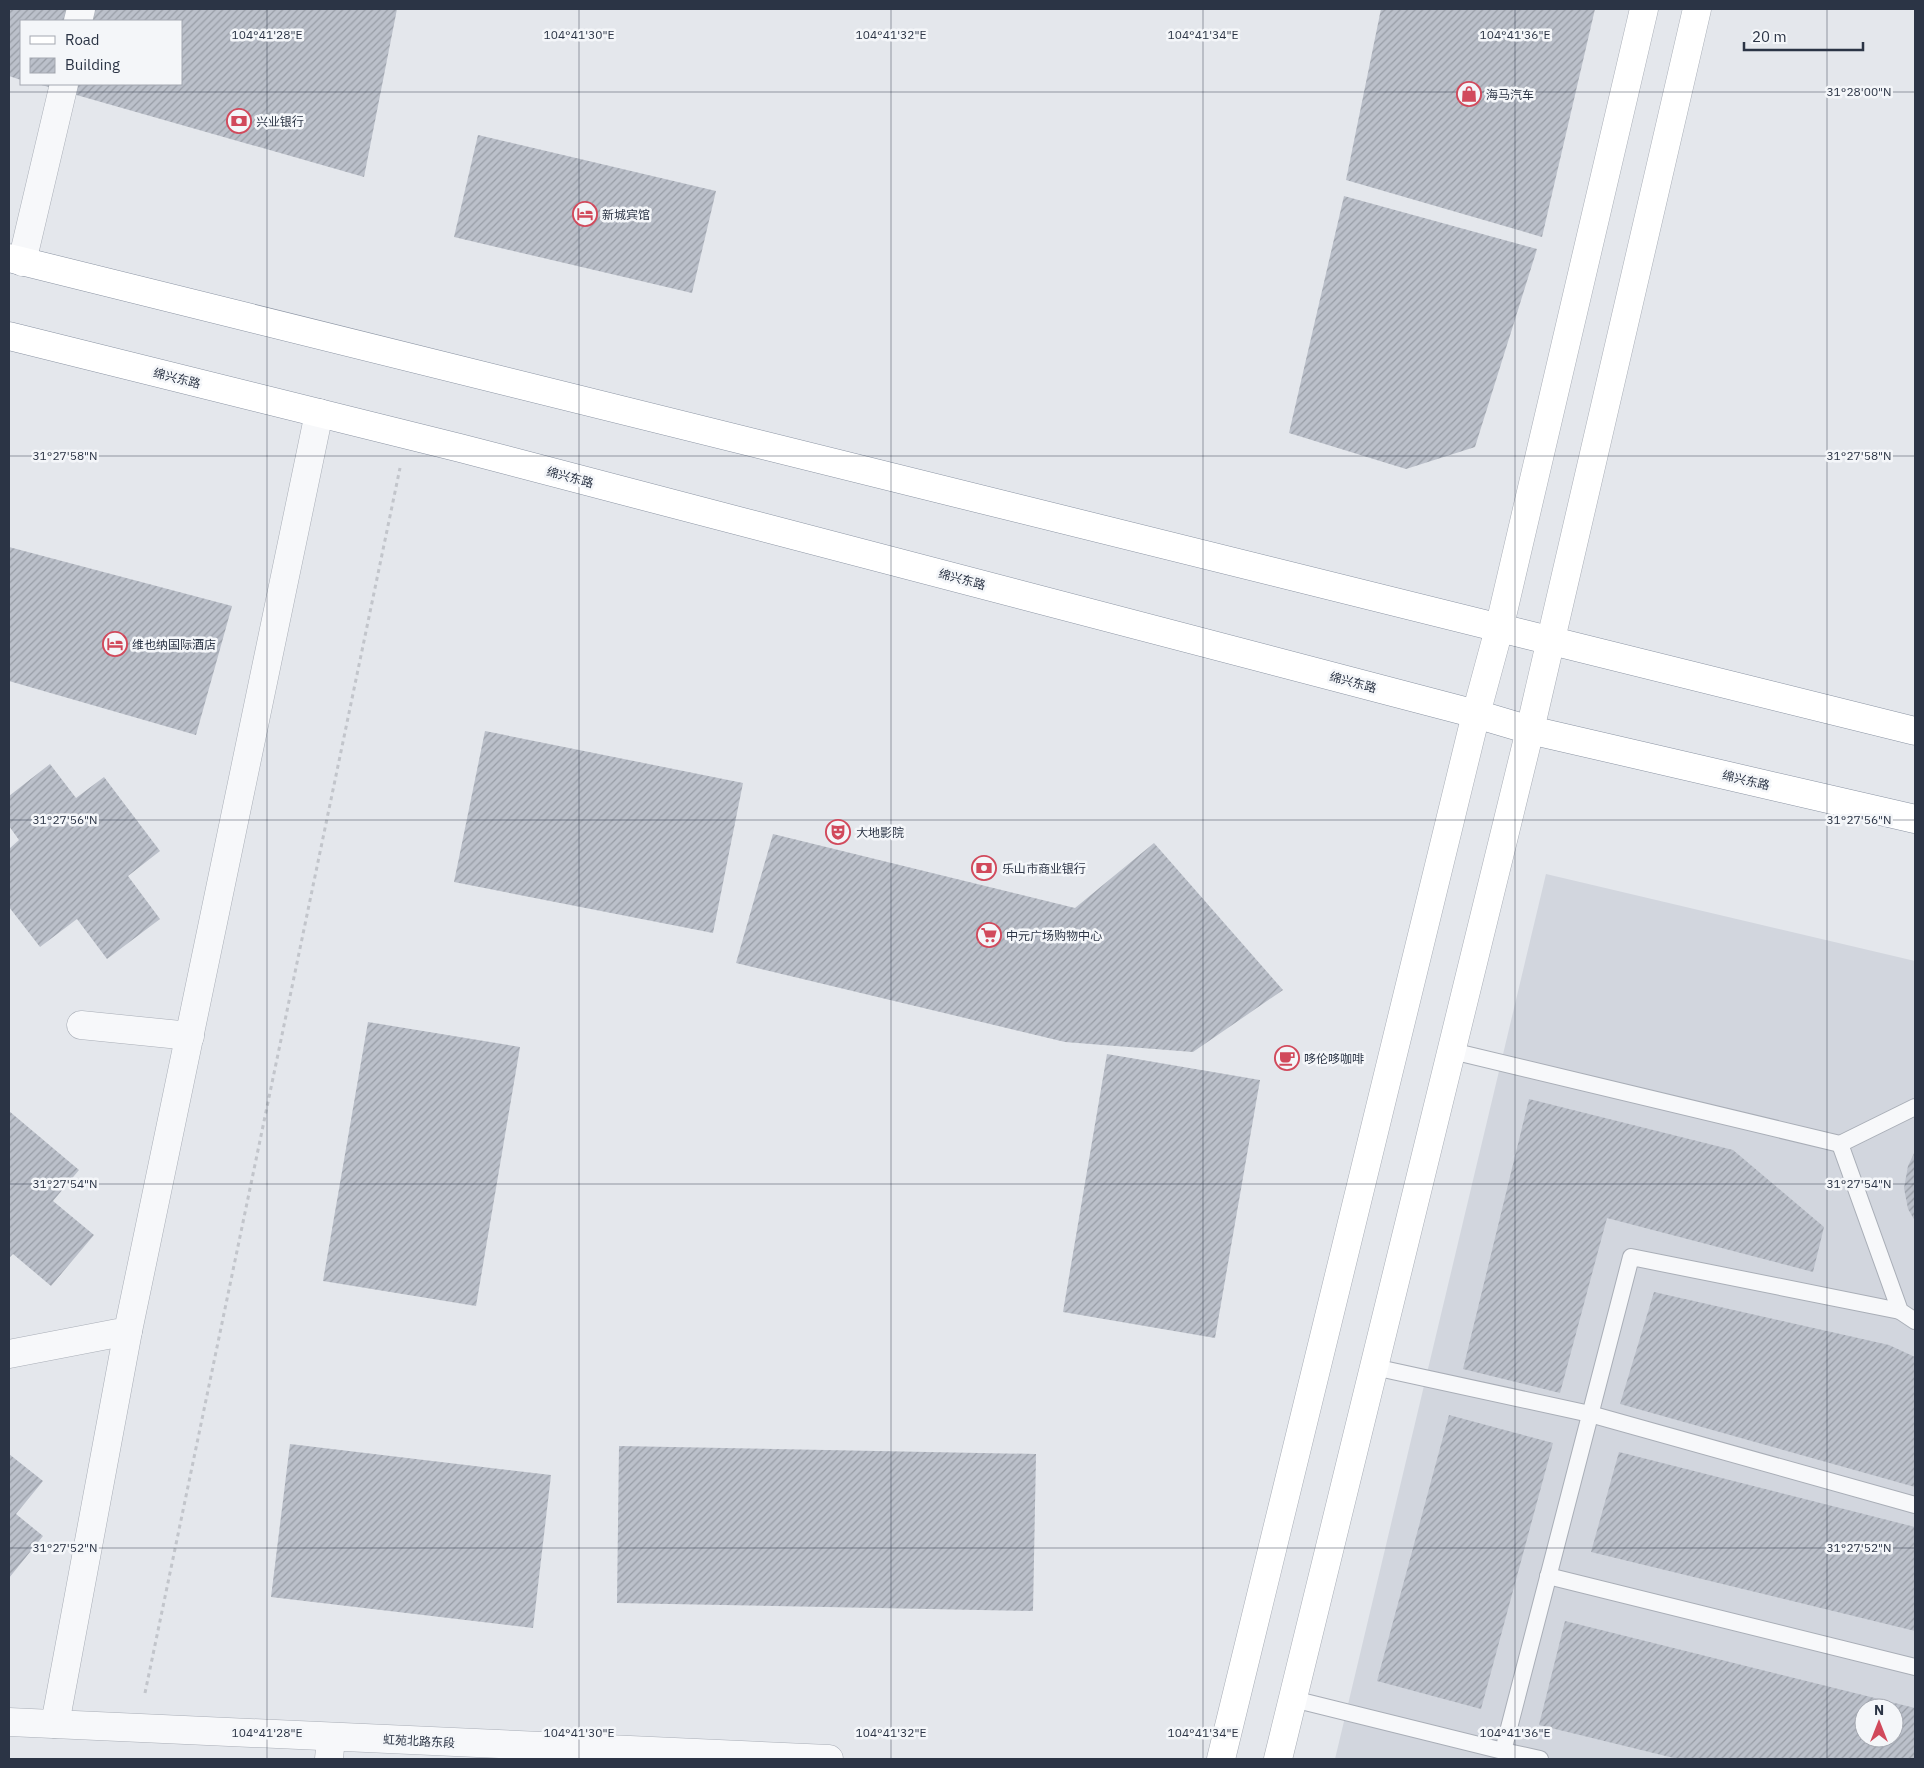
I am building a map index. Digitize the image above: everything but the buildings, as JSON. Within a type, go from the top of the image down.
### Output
[{"type":"main road","points":[[1221,1759],[1476,714],[1500,629],[1644,9]]},
{"type":"main road","points":[[1278,1759],[1530,730],[1697,9]]},
{"type":"main road","points":[[16,260],[1915,731]]},
{"type":"main road","name":"绵兴东路","points":[[9,336],[406,435],[1476,714],[1530,730],[1915,818]]},
{"type":"street","points":[[16,260],[64,85]]},
{"type":"street","points":[[55,1724],[128,1331],[319,413]]},
{"type":"street","points":[[81,1025],[190,1036]]},
{"type":"street","points":[[9,1354],[128,1331]]},
{"type":"street","name":"虹苑北路东段","points":[[9,1722],[138,1728],[330,1748],[829,1759]]},
{"type":"lane","points":[[1452,1051],[1840,1144],[1915,1107]]},
{"type":"lane","points":[[1840,1144],[1900,1311]]},
{"type":"lane","points":[[1503,1750],[1631,1257],[1900,1311],[1915,1321]]},
{"type":"lane","points":[[1374,1367],[1590,1414],[1915,1504]]},
{"type":"lane","points":[[1548,1576],[1915,1667]]},
{"type":"lane","points":[[1293,1699],[1540,1759]]},
{"type":"path","points":[[138,1728],[406,435]]},
{"type":"shaded area","points":[[1546,874],[1915,961],[1915,1759],[1335,1759]]},
{"type":"place","name":"海马汽车","points":[[1469,94]]},
{"type":"place","name":"兴业银行","points":[[239,121]]},
{"type":"place","name":"新城宾馆","points":[[585,214]]},
{"type":"place","name":"维也纳国际酒店","points":[[115,644]]},
{"type":"place","name":"大地影院","points":[[838,832]]},
{"type":"place","name":"乐山市商业银行","points":[[984,868]]},
{"type":"place","name":"中元广场购物中心","points":[[989,935]]},
{"type":"place","name":"哆伦哆咖啡","points":[[1287,1058]]}]
